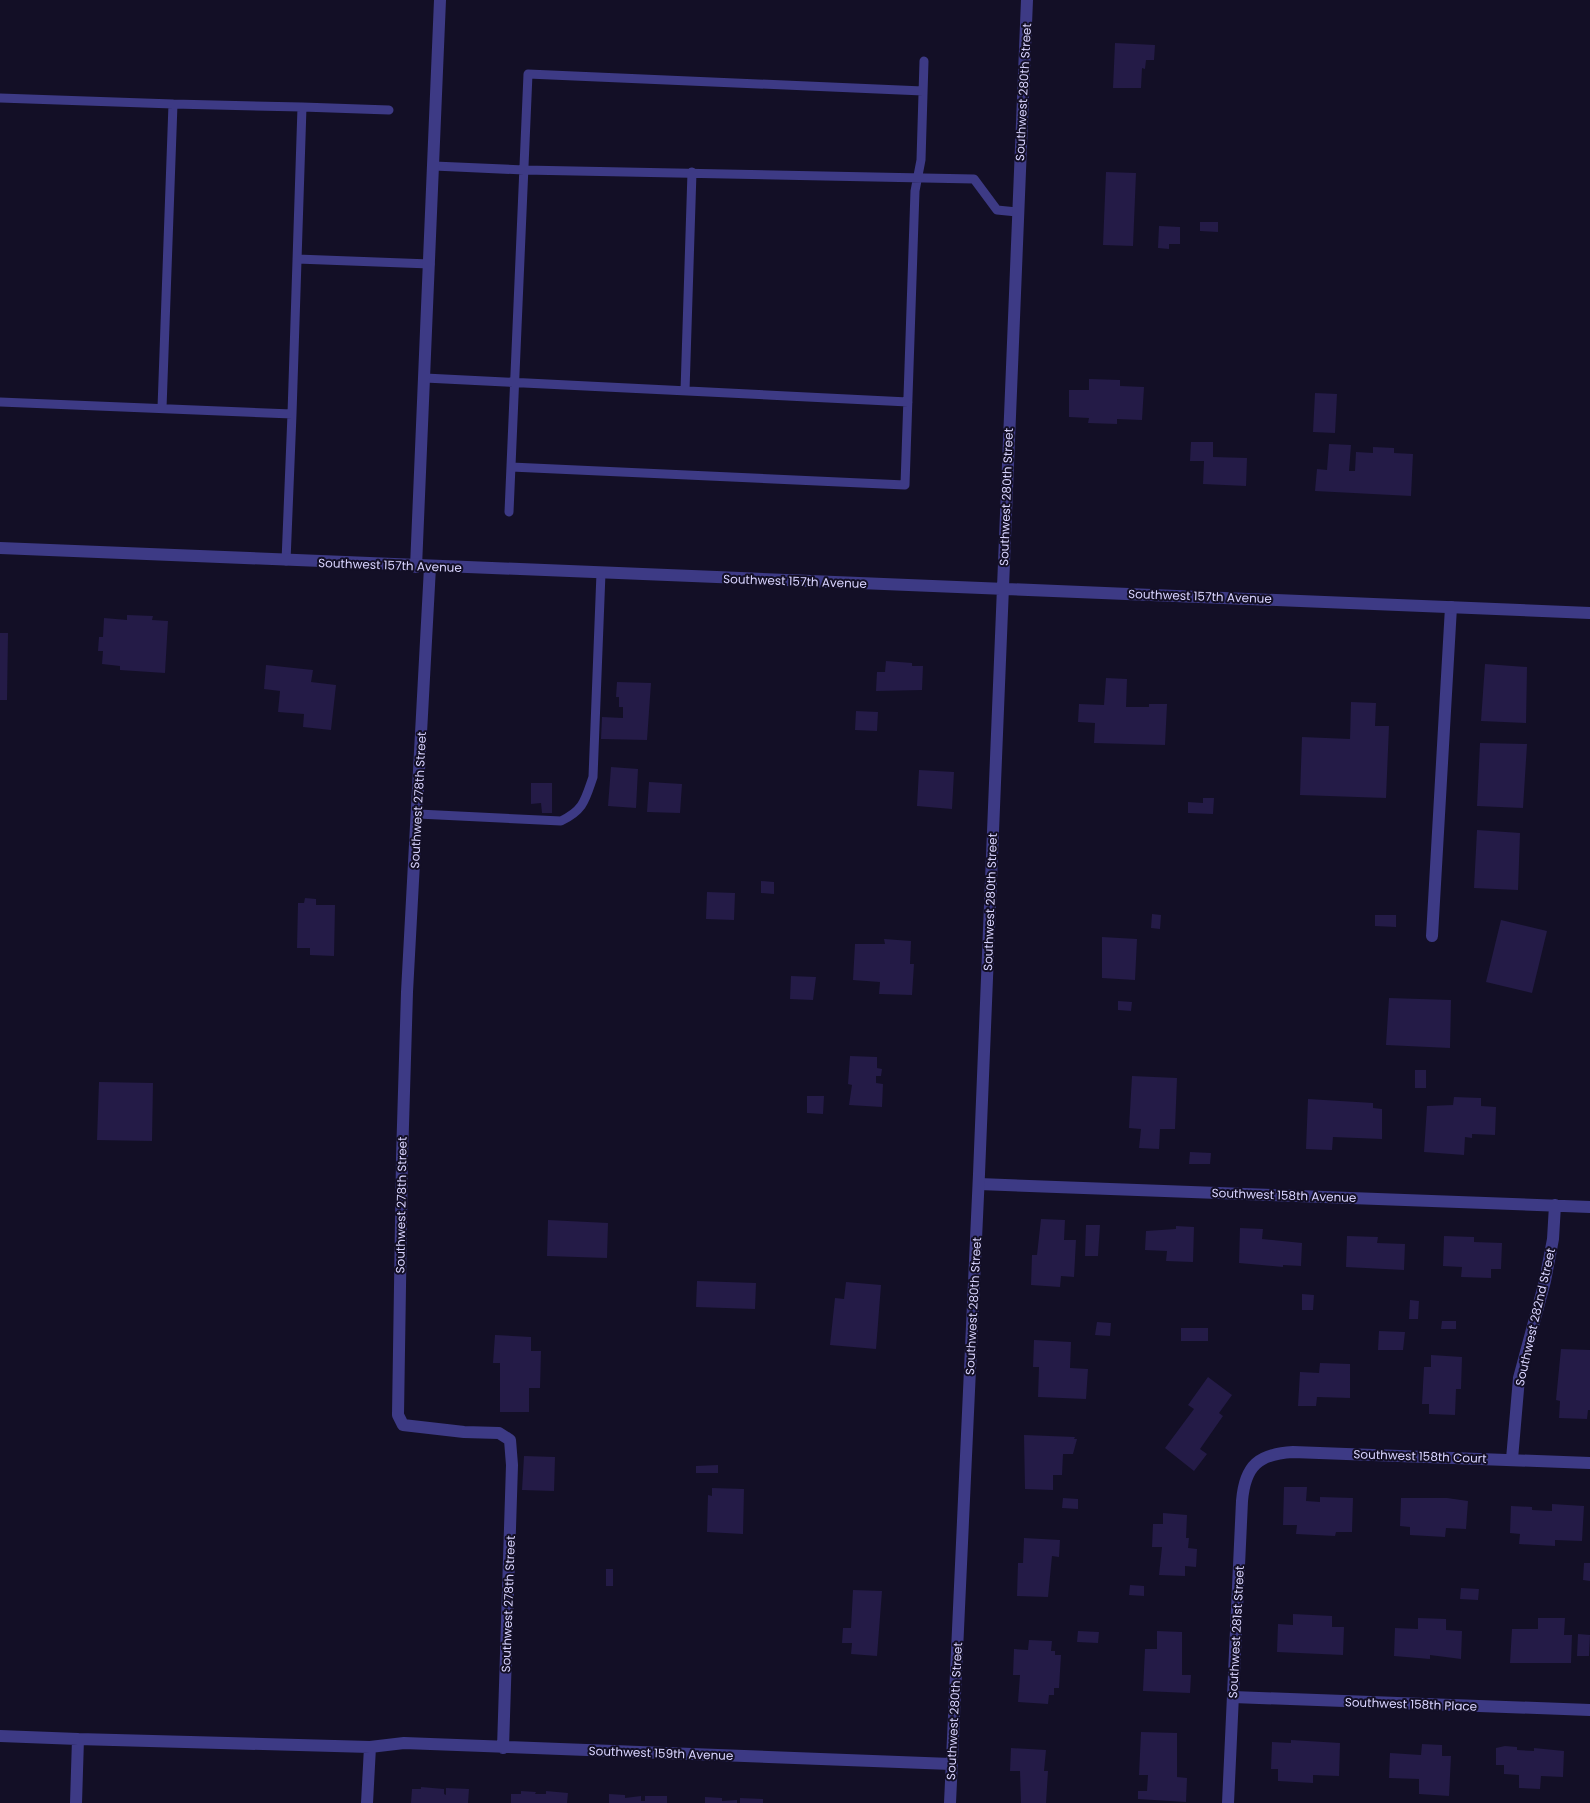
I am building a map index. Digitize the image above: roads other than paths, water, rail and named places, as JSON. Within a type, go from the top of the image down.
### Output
[{"type":"street","points":[[416,566],[440,0]]},
{"type":"street","name":"Southwest 280th Street","points":[[950,1803],[979,1184],[1027,0]]},
{"type":"street","name":"Southwest 157th Avenue","points":[[0,548],[1590,613]]},
{"type":"street","name":"Southwest 278th Street","points":[[430,567],[418,814],[406,1002],[398,1415],[403,1425],[456,1431],[499,1433],[510,1440],[512,1465],[503,1748]]},
{"type":"street","points":[[1432,936],[1451,607]]},
{"type":"street","name":"Southwest 158th Avenue","points":[[979,1184],[1590,1207]]},
{"type":"street","name":"Southwest 282nd Street","points":[[1512,1459],[1519,1378],[1548,1267],[1555,1205]]},
{"type":"street","name":"Southwest 158th Court","points":[[1254,1464],[1269,1455],[1293,1452],[1590,1463]]},
{"type":"street","name":"Southwest 281st Street","points":[[1228,1803],[1243,1491],[1254,1464]]},
{"type":"street","name":"Southwest 158th Place","points":[[1232,1697],[1590,1710]]},
{"type":"street","name":"Southwest 159th Avenue","points":[[0,1736],[370,1747],[404,1743],[951,1764]]},
{"type":"street","points":[[76,1803],[78,1739]]},
{"type":"street","points":[[367,1803],[370,1747]]},
{"type":"lane","points":[[511,467],[905,485],[915,191],[921,160],[924,61]]},
{"type":"lane","points":[[509,512],[528,74],[923,91]]},
{"type":"lane","points":[[0,98],[389,110]]},
{"type":"lane","points":[[162,408],[172,104]]},
{"type":"lane","points":[[286,560],[302,107]]},
{"type":"lane","points":[[434,166],[524,170],[974,179],[997,210],[1017,212]]},
{"type":"lane","points":[[685,391],[692,172]]},
{"type":"lane","points":[[297,259],[430,264]]},
{"type":"lane","points":[[425,378],[908,402]]},
{"type":"lane","points":[[0,402],[292,414]]},
{"type":"lane","points":[[418,814],[561,821],[577,814],[587,796],[592,777],[601,573]]}]
